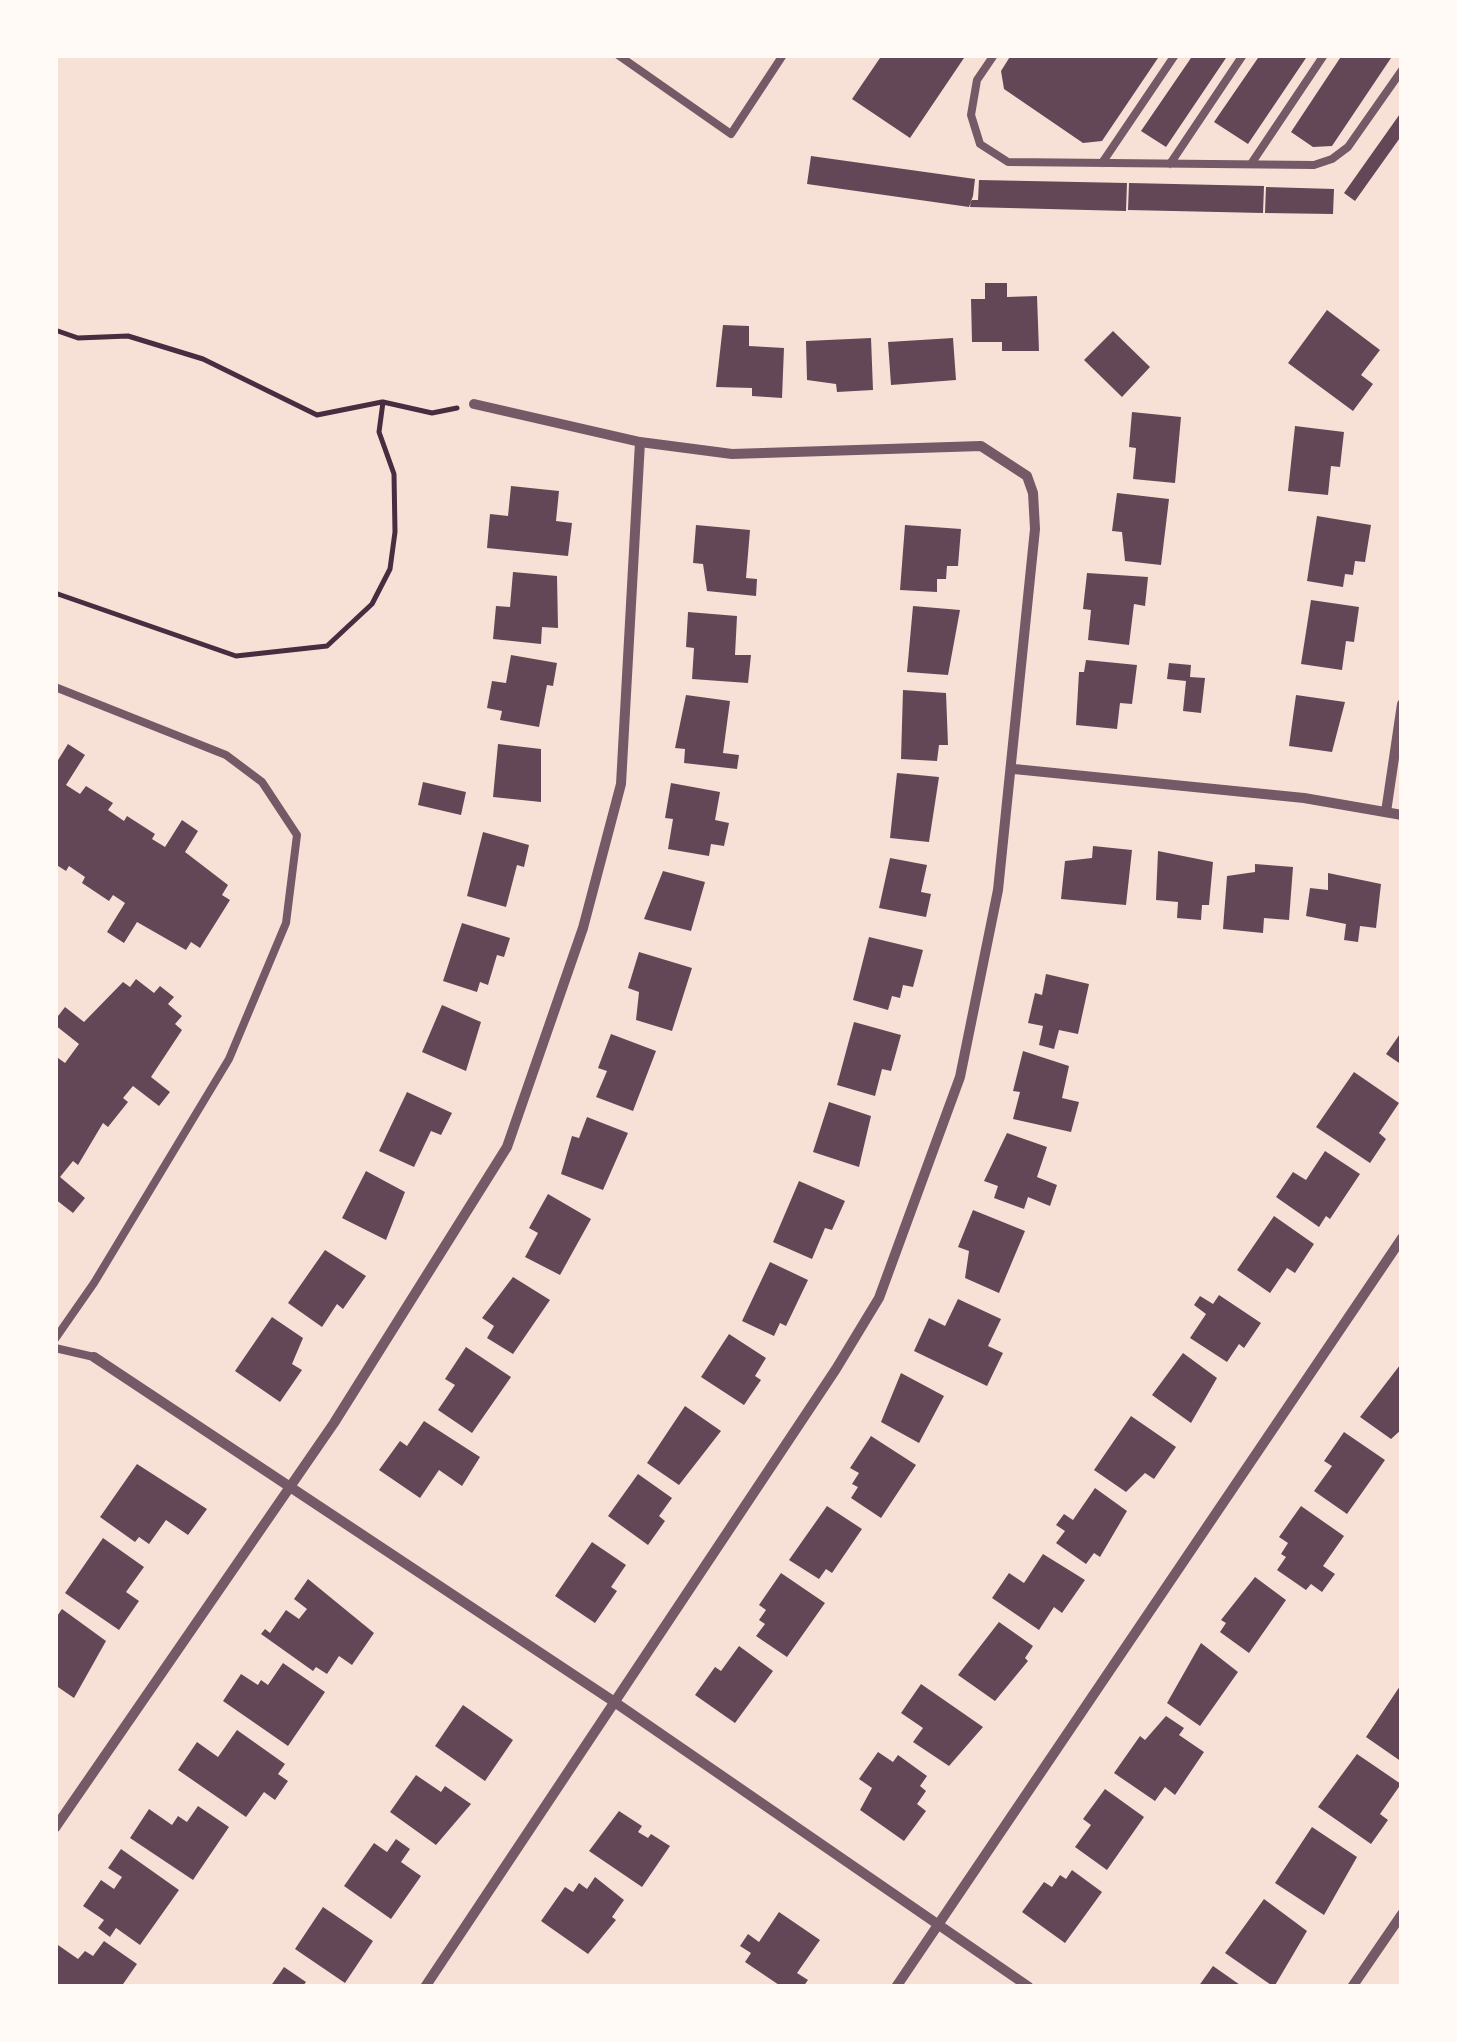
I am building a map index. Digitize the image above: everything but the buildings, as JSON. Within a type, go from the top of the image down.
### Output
[{"type":"street","points":[[424,1987],[836,1369],[879,1298],[960,1076],[998,890],[1014,769],[1035,529],[1033,493],[1027,476],[981,446],[732,454],[640,442],[474,404]]},
{"type":"street","points":[[55,1828],[334,1423],[507,1147],[583,928],[621,784],[640,442]]},
{"type":"street","points":[[1386,812],[1402,704]]},
{"type":"street","points":[[1014,769],[1304,798],[1402,815]]},
{"type":"street","points":[[896,1987],[1402,1238]]},
{"type":"street","points":[[94,1356],[613,1701],[1029,1987]]},
{"type":"street","points":[[1352,1987],[1402,1914]]},
{"type":"lane","points":[[618,55],[731,134],[783,55]]},
{"type":"lane","points":[[994,55],[977,80],[971,115],[980,144],[1008,162],[1314,165],[1332,159],[1348,147],[1402,70]]},
{"type":"lane","points":[[1102,163],[1176,55]]},
{"type":"lane","points":[[1170,164],[1244,55]]},
{"type":"lane","points":[[1251,164],[1324,55]]},
{"type":"lane","points":[[55,686],[226,755],[262,782],[296,835],[286,923],[229,1059],[94,1283],[55,1339]]},
{"type":"lane","points":[[55,1348],[94,1356]]},
{"type":"path","points":[[55,330],[78,338],[128,336],[203,359],[317,415],[383,402],[432,414],[474,404]]},
{"type":"path","points":[[55,593],[236,656],[327,646],[372,604],[390,569],[396,532],[394,474],[379,432],[383,402]]}]
